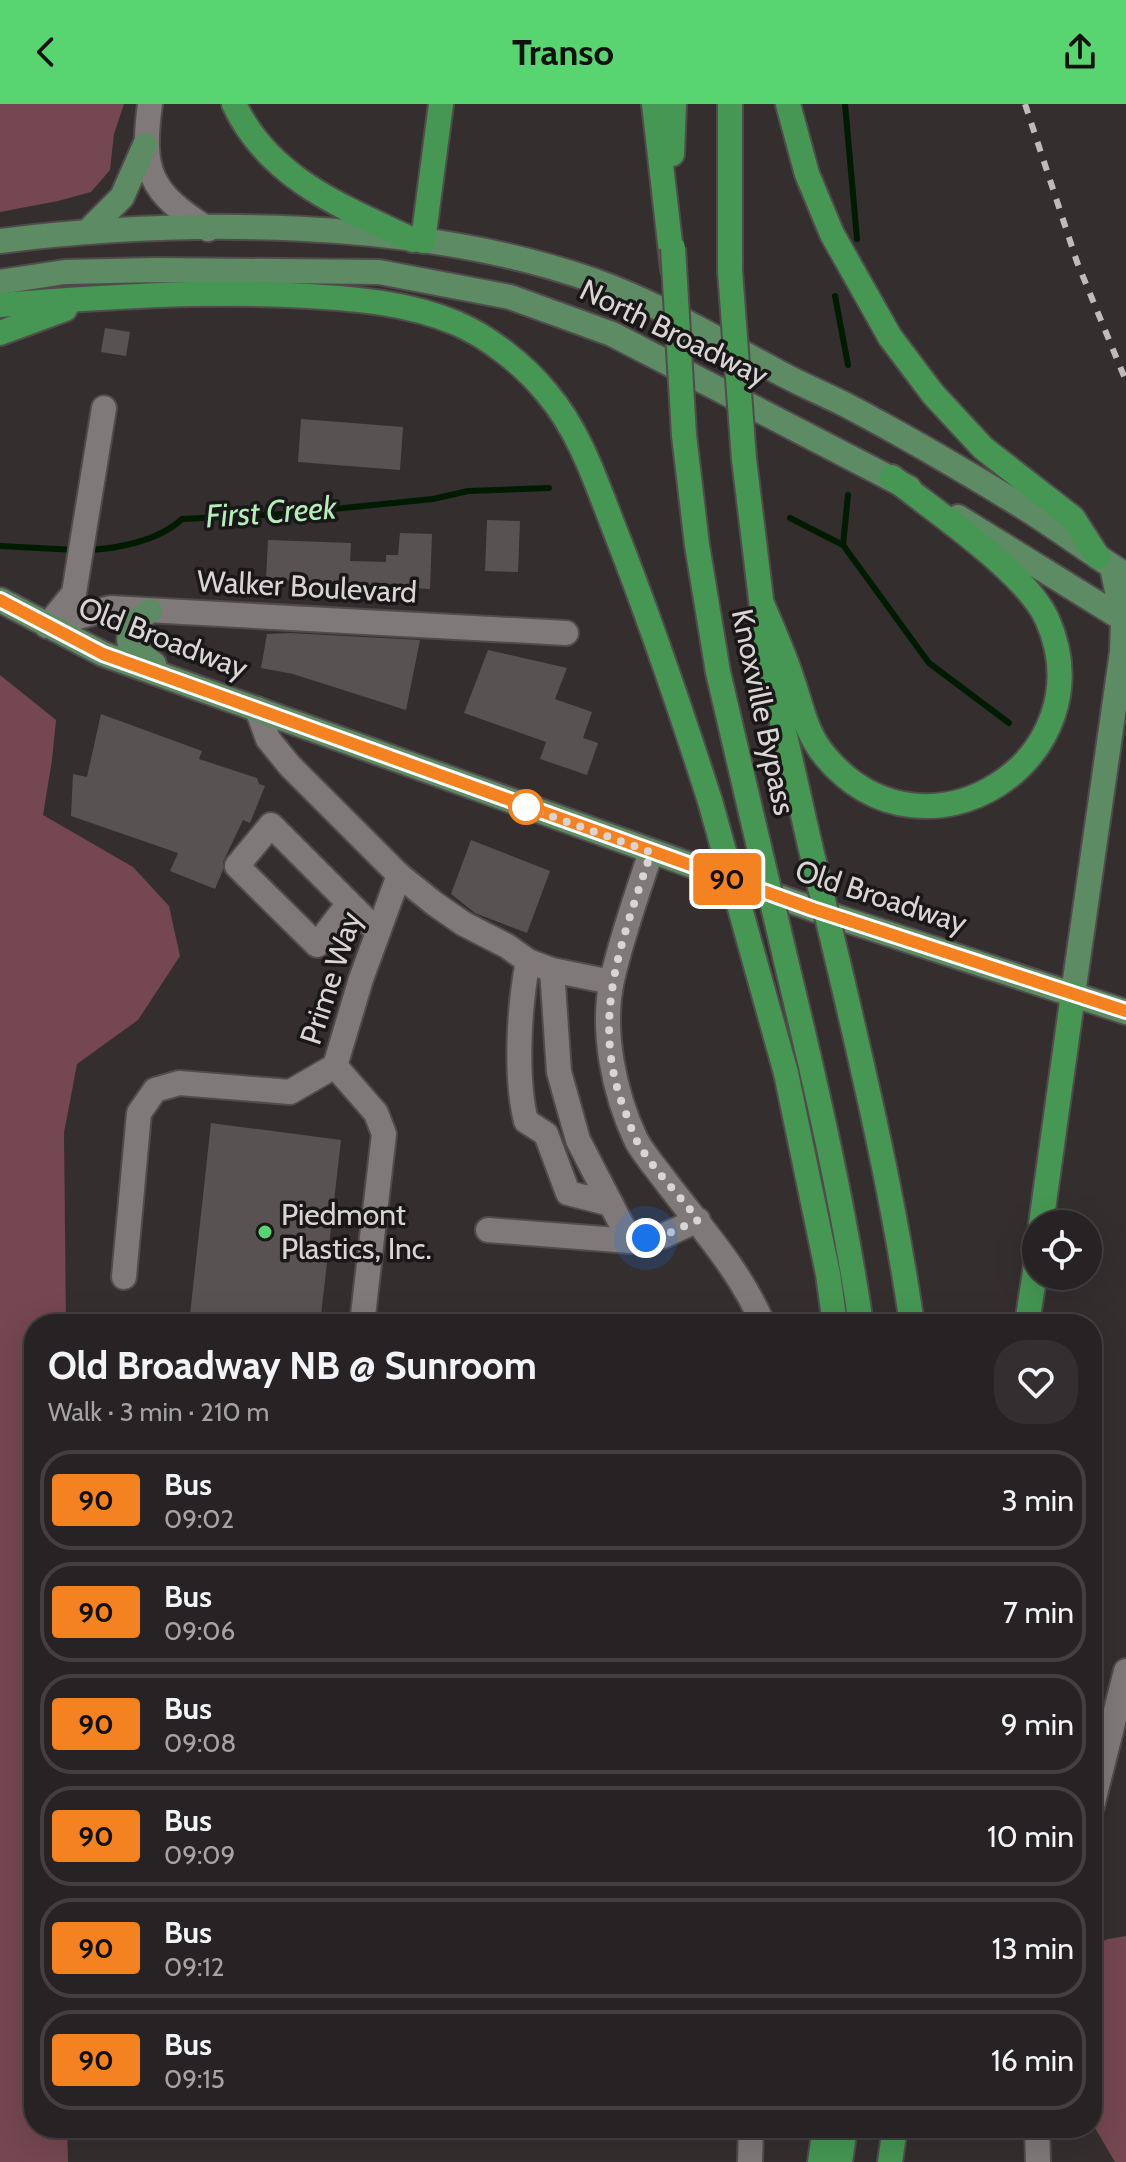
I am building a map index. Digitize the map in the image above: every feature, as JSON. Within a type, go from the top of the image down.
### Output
[{"type":"highway","points":[[234,104],[252,135],[287,174],[332,202],[418,240],[441,104]]},
{"type":"highway","points":[[654,104],[675,291]]},
{"type":"highway","name":"Knoxville Bypass","points":[[674,104],[675,291],[684,435],[697,545],[716,656],[822,1110],[859,1314]]},
{"type":"highway","name":"Knoxville Bypass","points":[[730,104],[730,271],[744,459],[769,665],[879,1135],[900,1240],[911,1314]]},
{"type":"highway","points":[[788,104],[807,174],[832,234],[890,337],[933,394],[983,448],[1073,518],[1112,567]]},
{"type":"highway","points":[[0,305],[167,293],[235,293],[380,301],[409,307],[458,324],[505,354],[547,393],[564,417],[593,472],[655,635],[710,801],[786,1073],[834,1314]]},
{"type":"highway","points":[[0,333],[102,297]]},
{"type":"highway","points":[[763,606],[809,731],[822,753],[836,768],[866,791],[883,800],[907,806],[957,803],[986,794],[1026,763],[1045,730],[1056,697],[1057,659],[1047,619],[1012,573],[892,477]]},
{"type":"highway","points":[[1043,1210],[1073,994]]},
{"type":"highway","points":[[1029,1314],[1032,1290]]},
{"type":"highway","points":[[820,2162],[824,2138]]},
{"type":"highway","points":[[840,2162],[844,2138]]},
{"type":"highway","points":[[890,2162],[894,2138]]},
{"type":"main road","points":[[88,231],[122,197],[145,145]]},
{"type":"main road","name":"North Broadway","points":[[0,241],[88,231],[285,229],[418,240],[489,251],[564,271],[631,296],[907,439],[1023,507],[1112,567]]},
{"type":"main road","points":[[418,240],[434,281]]},
{"type":"main road","name":"North Broadway","points":[[0,282],[65,272],[379,272],[510,297],[612,334],[892,477],[1125,621]]},
{"type":"main road","points":[[1073,994],[1120,698],[1125,621],[1112,567]]},
{"type":"main road","name":"Old Broadway","points":[[0,600],[103,654],[813,909],[1126,1012]]},
{"type":"main road","points":[[150,611],[133,625],[130,646],[143,658],[191,685]]},
{"type":"street","points":[[150,104],[145,145],[152,177],[182,213],[208,229]]},
{"type":"street","points":[[47,626],[74,593],[104,408]]},
{"type":"street","name":"Walker Boulevard","points":[[47,626],[110,608],[566,633]]},
{"type":"street","name":"Old Broadway","points":[[257,709],[268,739],[290,766],[399,875],[444,911],[528,961],[552,970],[611,982]]},
{"type":"street","points":[[349,903],[317,945],[237,866],[271,825],[349,903],[378,932]]},
{"type":"street","points":[[651,852],[611,982],[608,1017],[618,1091],[637,1141],[723,1252],[752,1297],[759,1314]]},
{"type":"street","name":"Prime Way","points":[[363,1314],[384,1134],[376,1113],[335,1066],[361,979],[399,875]]},
{"type":"street","points":[[528,961],[522,991],[521,1101],[526,1121],[546,1134],[568,1193],[611,1204]]},
{"type":"street","points":[[552,970],[559,1072],[578,1140],[630,1241]]},
{"type":"street","points":[[124,1277],[139,1113],[155,1090],[179,1083],[290,1092],[335,1066]]},
{"type":"street","points":[[488,1230],[630,1241],[663,1236],[698,1220]]},
{"type":"street","points":[[1102,1766],[1126,1671]]},
{"type":"street","points":[[750,2162],[751,2138]]},
{"type":"street","points":[[1037,2138],[1038,2162]]},
{"type":"shaded area","points":[[0,104],[124,104],[114,134],[110,170],[91,192],[0,212]]},
{"type":"shaded area","points":[[0,675],[56,720],[43,815],[133,867],[169,906],[180,956],[138,1020],[77,1064],[64,1133],[66,1314],[24,1314],[24,2138],[67,2138],[68,2162],[0,2162]]},
{"type":"shaded area","points":[[1126,1936],[1126,2162],[1115,2162],[1101,2138],[1102,1942]]},
{"type":"building","points":[[105,328],[130,332],[126,356],[101,352]]},
{"type":"building","points":[[301,419],[403,427],[400,470],[298,462]]},
{"type":"building","points":[[487,520],[520,521],[518,572],[485,571]]},
{"type":"building","points":[[400,533],[432,534],[430,589],[266,579],[268,540],[351,543],[350,561],[386,562],[386,555],[398,555]]},
{"type":"building","points":[[267,634],[420,640],[406,710],[293,674],[261,668]]},
{"type":"building","points":[[488,650],[567,668],[555,699],[592,712],[583,738],[598,743],[587,775],[540,759],[546,742],[464,713]]},
{"type":"building","points":[[101,714],[202,751],[199,759],[257,778],[259,784],[265,786],[250,823],[243,820],[223,862],[215,889],[170,871],[178,853],[71,816],[73,774],[87,777]]},
{"type":"building","points":[[471,840],[550,871],[527,933],[475,913],[451,894]]},
{"type":"building","name":"Piedmont Plastics, Inc.","points":[[211,1123],[341,1140],[321,1314],[190,1314]]},
{"type":"waterway","points":[[845,104],[857,239]]},
{"type":"waterway","points":[[835,296],[848,365]]},
{"type":"waterway","name":"First Creek","points":[[87,550],[138,542],[162,533],[182,519],[284,514],[433,499],[468,491],[549,488]]},
{"type":"waterway","points":[[843,545],[848,495]]},
{"type":"waterway","name":"First Creek","points":[[790,518],[843,545],[929,663],[1009,723]]},
{"type":"waterway","name":"First Creek","points":[[0,546],[76,550]]},
{"type":"railway","points":[[1025,104],[1077,262],[1126,381]]},
{"type":"bus line","name":"90","points":[[0,600],[103,654],[813,909],[1126,1011]]},
{"type":"place","name":"Piedmont Plastics, Inc.","points":[[265,1232]]},
{"type":"route","points":[[526,807],[651,852],[611,982],[608,1017],[610,1045],[618,1091],[637,1141],[698,1220],[663,1236],[646,1238]]}]
